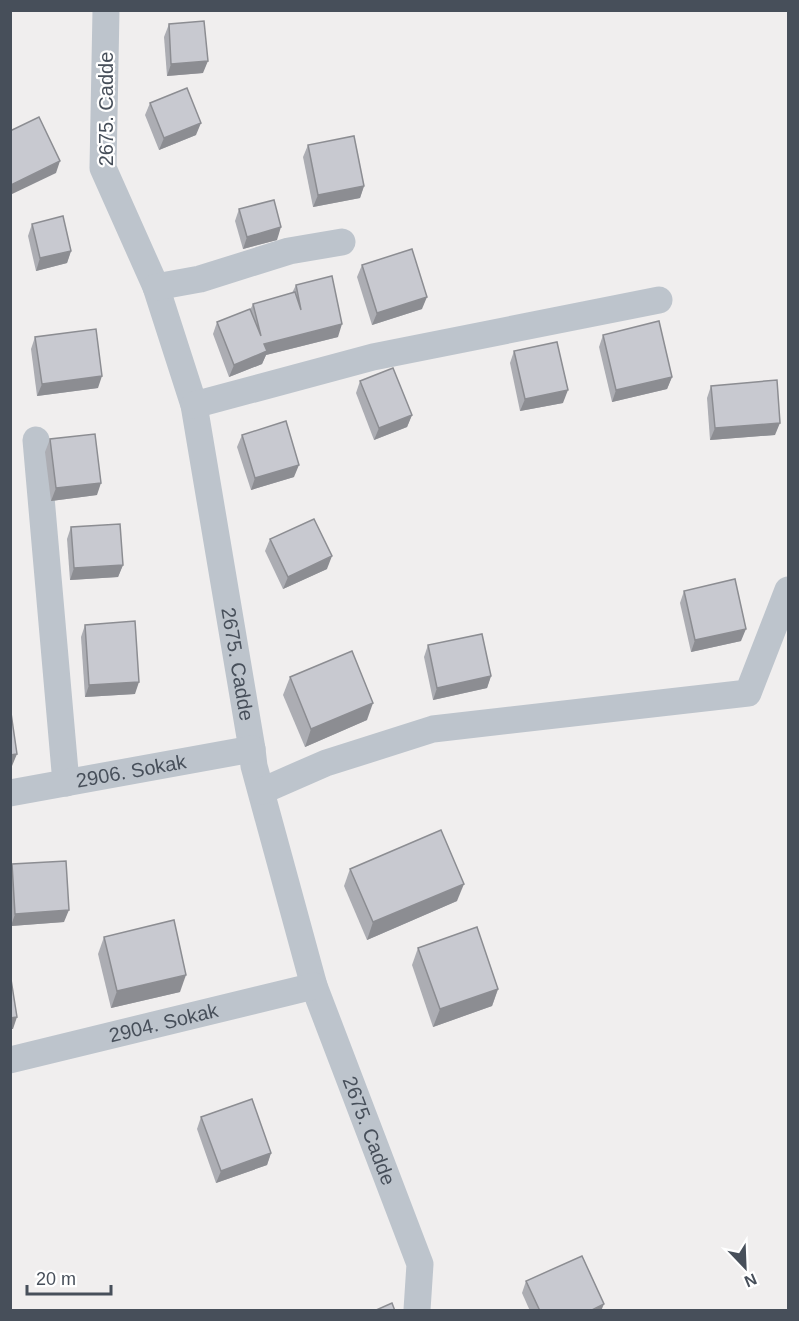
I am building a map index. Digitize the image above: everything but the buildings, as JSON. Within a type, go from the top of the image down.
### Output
[{"type":"street","name":"2675. Cadde","points":[[106,10],[103,168],[156,288],[194,405],[254,766],[314,986],[420,1263],[417,1311]]},
{"type":"street","points":[[156,288],[200,279],[289,251],[342,242]]},
{"type":"street","points":[[194,405],[374,357],[659,300]]},
{"type":"street","points":[[36,440],[66,783]]},
{"type":"street","points":[[262,791],[326,763],[433,729],[748,693],[789,590]]},
{"type":"street","name":"2906. Sokak","points":[[10,793],[252,749]]},
{"type":"street","name":"2904. Sokak","points":[[10,1059],[314,986]]}]
